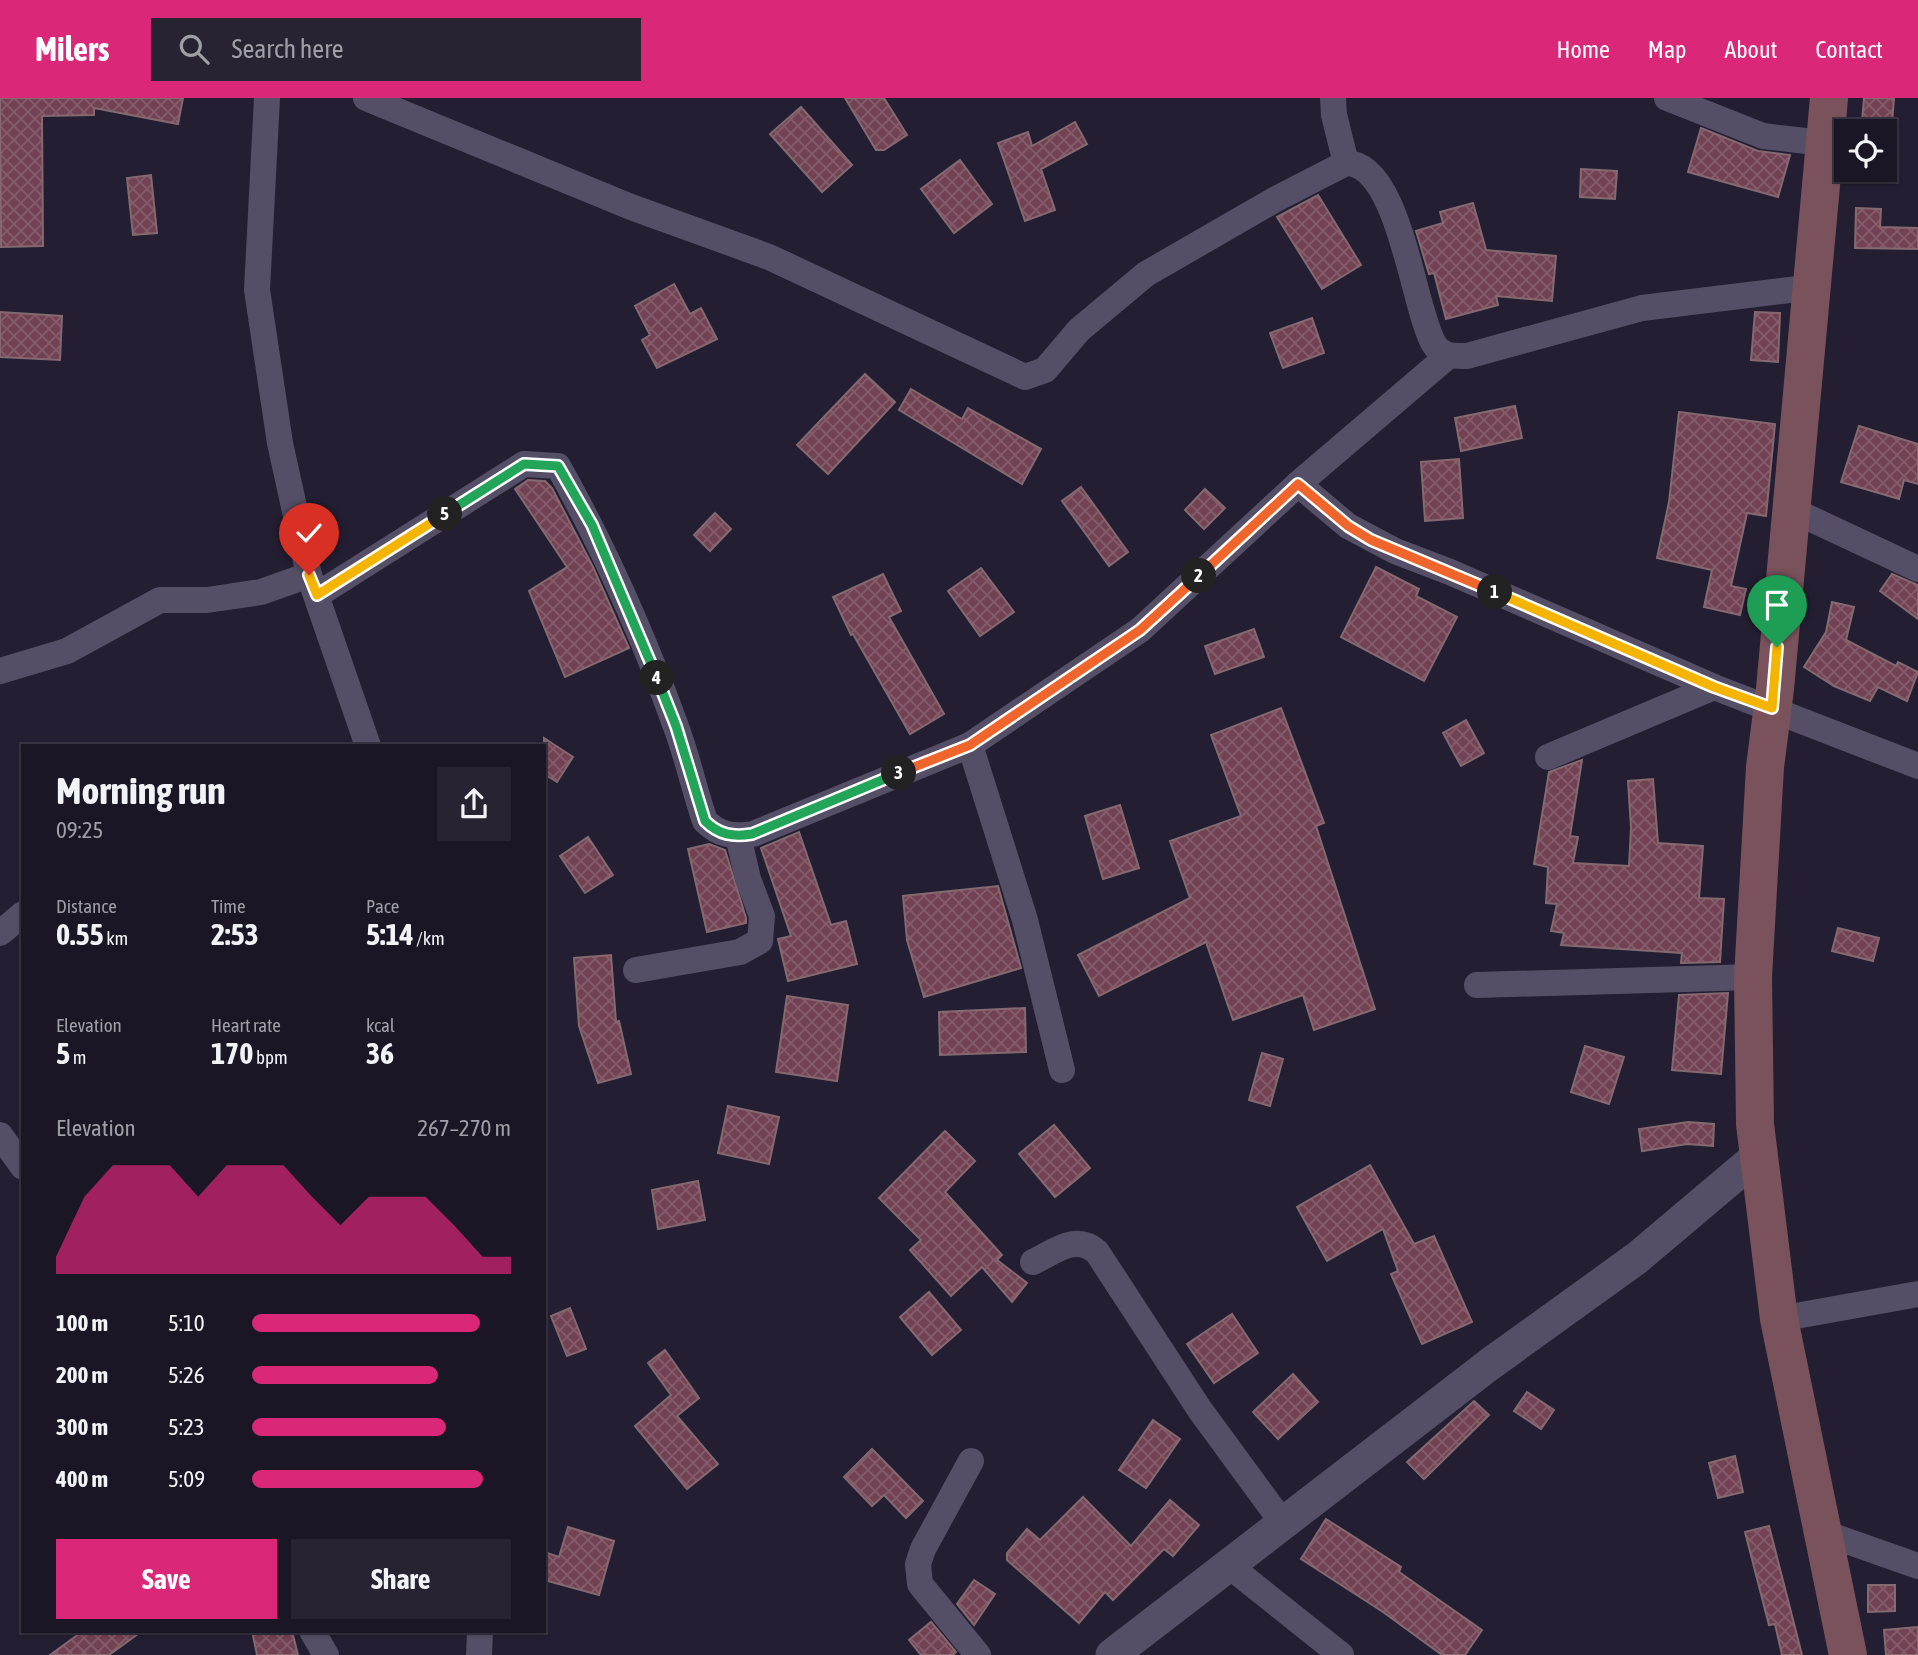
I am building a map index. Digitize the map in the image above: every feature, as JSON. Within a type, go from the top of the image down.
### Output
[{"type":"main road","points":[[1829,98],[1823,144],[1814,287],[1765,767],[1753,977],[1755,1124],[1779,1319],[1848,1655]]},
{"type":"street","points":[[267,98],[257,290],[280,443],[313,585],[367,744]]},
{"type":"street","points":[[366,98],[631,207],[769,257],[1025,377],[1045,370],[1079,330],[1146,274],[1276,199],[1346,163],[1356,163],[1369,170],[1376,182],[1407,248],[1434,346],[1448,356],[1467,356],[1642,308],[1814,287]]},
{"type":"street","points":[[1333,98],[1334,114],[1346,163]]},
{"type":"street","points":[[1667,98],[1763,136],[1823,144]]},
{"type":"street","points":[[0,671],[67,650],[160,600],[207,600],[313,585],[524,464],[558,466],[592,525],[640,637],[676,726],[705,821],[713,830],[738,836],[752,834],[970,745],[1140,630],[1298,484],[1448,356]]},
{"type":"street","points":[[1298,484],[1348,526],[1371,540],[1714,687],[1918,766]]},
{"type":"street","points":[[1790,509],[1918,569]]},
{"type":"street","points":[[1548,757],[1714,687]]},
{"type":"street","points":[[970,745],[1025,920],[1062,1070]]},
{"type":"street","points":[[636,970],[740,952],[760,941],[762,916],[748,879],[738,836]]},
{"type":"street","points":[[0,933],[21,916]]},
{"type":"street","points":[[1477,985],[1753,977]]},
{"type":"street","points":[[0,1135],[21,1164]]},
{"type":"street","points":[[1112,1655],[1489,1364],[1637,1258],[1759,1155]]},
{"type":"street","points":[[1033,1262],[1072,1243],[1088,1244],[1097,1252],[1200,1410],[1282,1522]]},
{"type":"street","points":[[1779,1319],[1918,1294]]},
{"type":"street","points":[[971,1461],[923,1549],[917,1572],[920,1584],[978,1655]]},
{"type":"street","points":[[1824,1533],[1918,1566]]},
{"type":"street","points":[[1227,1564],[1341,1655]]},
{"type":"street","points":[[313,1633],[326,1655]]},
{"type":"street","points":[[479,1655],[480,1633]]},
{"type":"building","points":[[0,98],[183,98],[178,124],[94,108],[94,115],[42,116],[43,246],[1,247]]},
{"type":"building","points":[[845,98],[884,98],[907,135],[884,150],[876,150]]},
{"type":"building","points":[[1864,98],[1894,98],[1892,119],[1862,119]]},
{"type":"building","points":[[801,107],[852,165],[822,192],[770,134]]},
{"type":"building","points":[[1075,122],[1087,144],[1041,169],[1055,210],[1025,221],[998,143],[1028,132],[1032,146]]},
{"type":"building","points":[[1701,128],[1758,151],[1790,155],[1778,197],[1688,172]]},
{"type":"building","points":[[960,160],[992,204],[954,233],[921,189]]},
{"type":"building","points":[[1581,169],[1617,171],[1615,199],[1580,197]]},
{"type":"building","points":[[151,175],[157,233],[133,235],[127,178]]},
{"type":"building","points":[[1318,195],[1361,265],[1322,289],[1277,217]]},
{"type":"building","points":[[1473,203],[1486,250],[1556,256],[1552,301],[1496,296],[1498,305],[1446,319],[1434,273],[1429,274],[1416,231],[1443,223],[1440,212]]},
{"type":"building","points":[[1856,208],[1881,209],[1880,227],[1918,228],[1918,249],[1855,248]]},
{"type":"building","points":[[674,284],[690,314],[701,308],[717,339],[657,368],[642,340],[650,335],[635,306]]},
{"type":"building","points":[[0,312],[62,316],[60,360],[0,357]]},
{"type":"building","points":[[1755,312],[1780,313],[1778,362],[1751,360]]},
{"type":"building","points":[[1312,318],[1324,353],[1283,368],[1270,333]]},
{"type":"building","points":[[865,374],[895,402],[828,474],[797,445]]},
{"type":"building","points":[[911,389],[962,419],[968,408],[1041,449],[1022,484],[899,410]]},
{"type":"building","points":[[1515,406],[1522,438],[1461,451],[1455,418]]},
{"type":"building","points":[[1679,412],[1775,424],[1766,516],[1747,513],[1731,586],[1746,589],[1740,615],[1704,607],[1712,570],[1657,558],[1669,502]]},
{"type":"building","points":[[1859,426],[1918,444],[1918,484],[1904,480],[1899,499],[1841,482]]},
{"type":"building","points":[[1459,459],[1463,518],[1425,521],[1421,462]]},
{"type":"building","points":[[528,480],[545,481],[552,488],[593,567],[629,648],[565,677],[529,591],[567,567],[515,489]]},
{"type":"building","points":[[1081,487],[1128,552],[1109,566],[1062,501]]},
{"type":"building","points":[[1205,489],[1225,508],[1204,529],[1185,510]]},
{"type":"building","points":[[715,513],[731,529],[710,551],[694,535]]},
{"type":"building","points":[[1376,567],[1419,589],[1416,596],[1457,617],[1424,681],[1341,637]]},
{"type":"building","points":[[981,568],[1014,612],[980,636],[948,591]]},
{"type":"building","points":[[883,574],[901,611],[889,617],[944,714],[910,734],[853,634],[851,635],[833,597]]},
{"type":"building","points":[[1892,574],[1918,585],[1918,619],[1880,591]]},
{"type":"building","points":[[1832,602],[1854,607],[1846,640],[1896,666],[1898,662],[1918,672],[1907,701],[1878,687],[1870,701],[1834,686],[1804,667],[1826,632]]},
{"type":"building","points":[[1254,629],[1264,657],[1215,674],[1205,646]]},
{"type":"building","points":[[1281,708],[1324,823],[1316,826],[1375,1009],[1314,1030],[1303,995],[1233,1020],[1206,942],[1099,996],[1078,955],[1190,898],[1170,841],[1241,816],[1211,735]]},
{"type":"building","points":[[1466,720],[1484,753],[1461,766],[1443,733]]},
{"type":"building","points":[[544,738],[573,757],[557,782],[546,775]]},
{"type":"building","points":[[1582,760],[1570,836],[1578,837],[1573,863],[1629,866],[1631,828],[1628,781],[1653,779],[1658,843],[1703,846],[1699,898],[1724,899],[1720,962],[1681,963],[1682,953],[1561,945],[1564,933],[1551,931],[1557,904],[1546,903],[1548,867],[1534,864],[1549,772]]},
{"type":"building","points":[[1120,805],[1139,868],[1103,879],[1085,816]]},
{"type":"building","points":[[799,832],[831,925],[846,921],[857,964],[788,981],[778,939],[791,936],[761,848]]},
{"type":"building","points":[[588,837],[613,875],[585,893],[560,856]]},
{"type":"building","points":[[709,844],[725,850],[746,923],[707,932],[688,849]]},
{"type":"building","points":[[998,886],[1021,968],[924,997],[907,940],[903,896]]},
{"type":"building","points":[[1838,928],[1879,938],[1873,961],[1832,951]]},
{"type":"building","points":[[611,955],[616,1022],[619,1021],[631,1074],[598,1083],[579,1026],[574,958]]},
{"type":"building","points":[[1728,993],[1721,1074],[1672,1070],[1679,995]]},
{"type":"building","points":[[787,996],[848,1005],[837,1081],[776,1072]]},
{"type":"building","points":[[1025,1008],[1026,1052],[940,1055],[939,1012]]},
{"type":"building","points":[[1585,1046],[1624,1057],[1609,1104],[1571,1092]]},
{"type":"building","points":[[1262,1053],[1283,1059],[1270,1106],[1249,1100]]},
{"type":"building","points":[[728,1106],[779,1117],[769,1164],[718,1153]]},
{"type":"building","points":[[1688,1122],[1714,1124],[1713,1146],[1687,1144],[1642,1151],[1639,1129]]},
{"type":"building","points":[[1054,1125],[1090,1168],[1055,1197],[1019,1154]]},
{"type":"building","points":[[945,1131],[975,1161],[945,1192],[1002,1255],[997,1260],[1027,1283],[1012,1302],[982,1267],[951,1296],[910,1250],[921,1240],[879,1198]]},
{"type":"building","points":[[1370,1165],[1414,1244],[1434,1236],[1472,1322],[1422,1344],[1391,1274],[1398,1271],[1383,1229],[1327,1261],[1297,1207]]},
{"type":"building","points":[[698,1181],[705,1220],[658,1229],[652,1190]]},
{"type":"building","points":[[929,1292],[961,1330],[932,1355],[900,1317]]},
{"type":"building","points":[[570,1308],[586,1349],[567,1356],[551,1316]]},
{"type":"building","points":[[1232,1314],[1258,1353],[1214,1383],[1187,1344]]},
{"type":"building","points":[[665,1350],[699,1398],[677,1416],[718,1464],[687,1489],[635,1426],[671,1395],[648,1363]]},
{"type":"building","points":[[1293,1374],[1318,1402],[1278,1439],[1253,1412]]},
{"type":"building","points":[[1527,1392],[1554,1410],[1541,1429],[1514,1411]]},
{"type":"building","points":[[1474,1401],[1489,1415],[1424,1479],[1407,1462]]},
{"type":"building","points":[[1153,1420],[1180,1439],[1146,1488],[1119,1470]]},
{"type":"building","points":[[872,1449],[923,1501],[906,1518],[884,1495],[872,1506],[844,1477]]},
{"type":"building","points":[[1735,1456],[1743,1492],[1718,1498],[1709,1463]]},
{"type":"building","points":[[1083,1497],[1131,1546],[1170,1500],[1199,1525],[1173,1556],[1164,1549],[1113,1600],[1105,1592],[1079,1623],[1007,1560],[1007,1553],[1027,1529],[1040,1540]]},
{"type":"building","points":[[1326,1519],[1401,1567],[1399,1572],[1482,1630],[1465,1655],[1442,1655],[1383,1612],[1301,1559]]},
{"type":"building","points":[[1769,1526],[1802,1655],[1782,1655],[1775,1624],[1769,1625],[1745,1532]]},
{"type":"building","points":[[568,1527],[614,1541],[599,1595],[546,1581],[546,1553],[559,1557]]},
{"type":"building","points":[[974,1580],[995,1594],[974,1625],[957,1604]]},
{"type":"building","points":[[1868,1585],[1895,1585],[1895,1611],[1868,1612]]},
{"type":"building","points":[[931,1622],[956,1652],[953,1655],[921,1655],[909,1640]]},
{"type":"building","points":[[1918,1627],[1918,1655],[1886,1655],[1884,1630]]},
{"type":"building","points":[[80,1633],[139,1633],[109,1655],[50,1655]]},
{"type":"building","points":[[252,1633],[292,1633],[298,1655],[257,1655]]},
{"type":"route","points":[[309,575],[317,595],[524,464],[558,466],[592,525],[640,637],[676,726],[705,821],[713,830],[738,836],[752,834],[970,745],[1140,630],[1298,484],[1348,526],[1371,540],[1714,687],[1772,708],[1777,647]]}]
